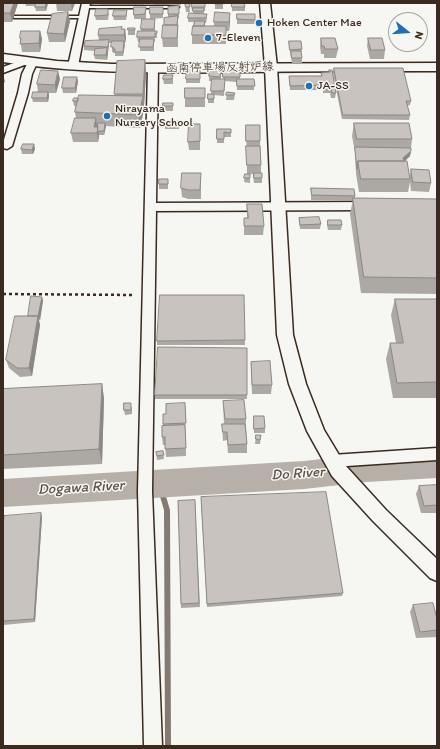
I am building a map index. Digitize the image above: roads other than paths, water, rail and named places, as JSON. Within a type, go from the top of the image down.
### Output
[{"type":"main road","name":"函南停車場反射炉線","points":[[3,58],[73,66],[153,68],[437,68]]},
{"type":"street","points":[[265,3],[271,67],[285,335],[289,356],[309,414],[332,460],[348,482],[384,522],[437,572]]},
{"type":"street","points":[[73,66],[86,5]]},
{"type":"street","points":[[3,70],[29,62],[23,93],[7,146]]},
{"type":"street","points":[[153,68],[145,491],[153,746]]},
{"type":"street","points":[[150,207],[381,206]]},
{"type":"street","points":[[332,460],[437,454]]},
{"type":"lane","points":[[86,5],[179,7]]},
{"type":"lane","points":[[16,17],[83,17]]},
{"type":"waterway","name":"Do River","points":[[3,493],[304,475],[366,468],[437,464]]},
{"type":"waterway","points":[[159,483],[167,510],[168,746]]},
{"type":"place","name":"Hoken Center Mae","points":[[259,23]]},
{"type":"place","name":"7-Eleven","points":[[208,38]]},
{"type":"place","name":"JA-SS","points":[[309,86]]},
{"type":"place","name":"Nirayama Nursery School","points":[[107,116]]},
{"type":"water label","name":"Dogawa River","points":[[81,488]]}]
